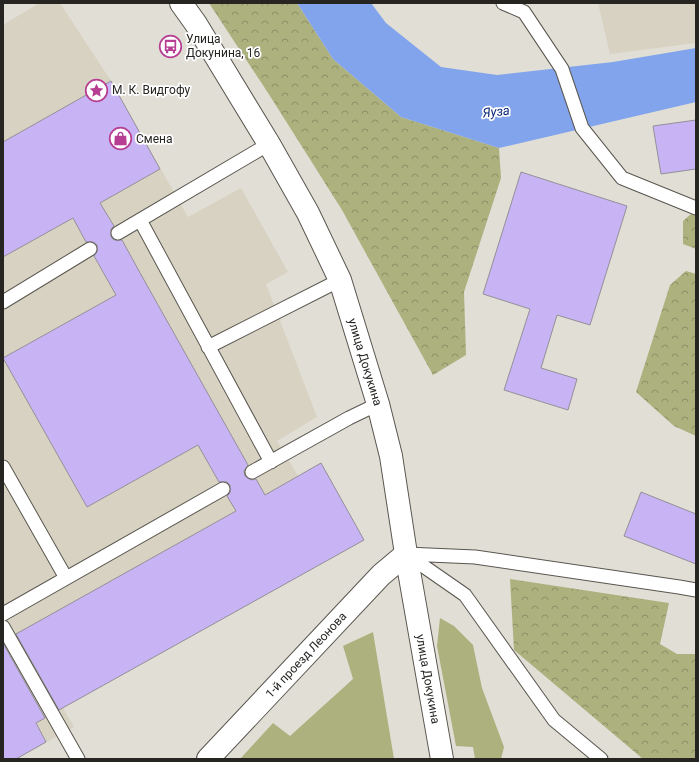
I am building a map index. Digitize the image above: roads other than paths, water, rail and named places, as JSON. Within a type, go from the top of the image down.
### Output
[{"type":"street","name":"улица Докукина","points":[[181,3],[196,24],[269,144],[308,212],[340,280],[378,404],[391,456],[406,554],[442,759]]},
{"type":"street","name":"1-й проезд Леонова","points":[[208,759],[381,575],[406,554]]},
{"type":"lane","points":[[503,3],[524,12],[562,69],[582,128],[622,178],[696,208]]},
{"type":"lane","points":[[118,233],[269,144]]},
{"type":"lane","points":[[140,220],[271,462]]},
{"type":"lane","points":[[3,302],[90,249]]},
{"type":"lane","points":[[208,347],[340,280]]},
{"type":"lane","points":[[252,472],[349,418],[378,404]]},
{"type":"lane","points":[[3,467],[66,578]]},
{"type":"lane","points":[[3,614],[223,489]]},
{"type":"lane","points":[[406,554],[475,557],[696,590]]},
{"type":"lane","points":[[406,554],[465,595],[554,720],[601,759]]},
{"type":"lane","points":[[3,627],[78,759]]},
{"type":"water","name":"Яуза","points":[[297,3],[371,3],[386,23],[441,67],[497,75],[613,62],[696,48],[696,102],[499,148],[401,117],[333,59]]},
{"type":"place","name":"Улица Докунина, 16","points":[[170,46]]},
{"type":"place","name":"М. К. Видгофу","points":[[96,90]]},
{"type":"place","name":"Смена","points":[[120,139]]}]
